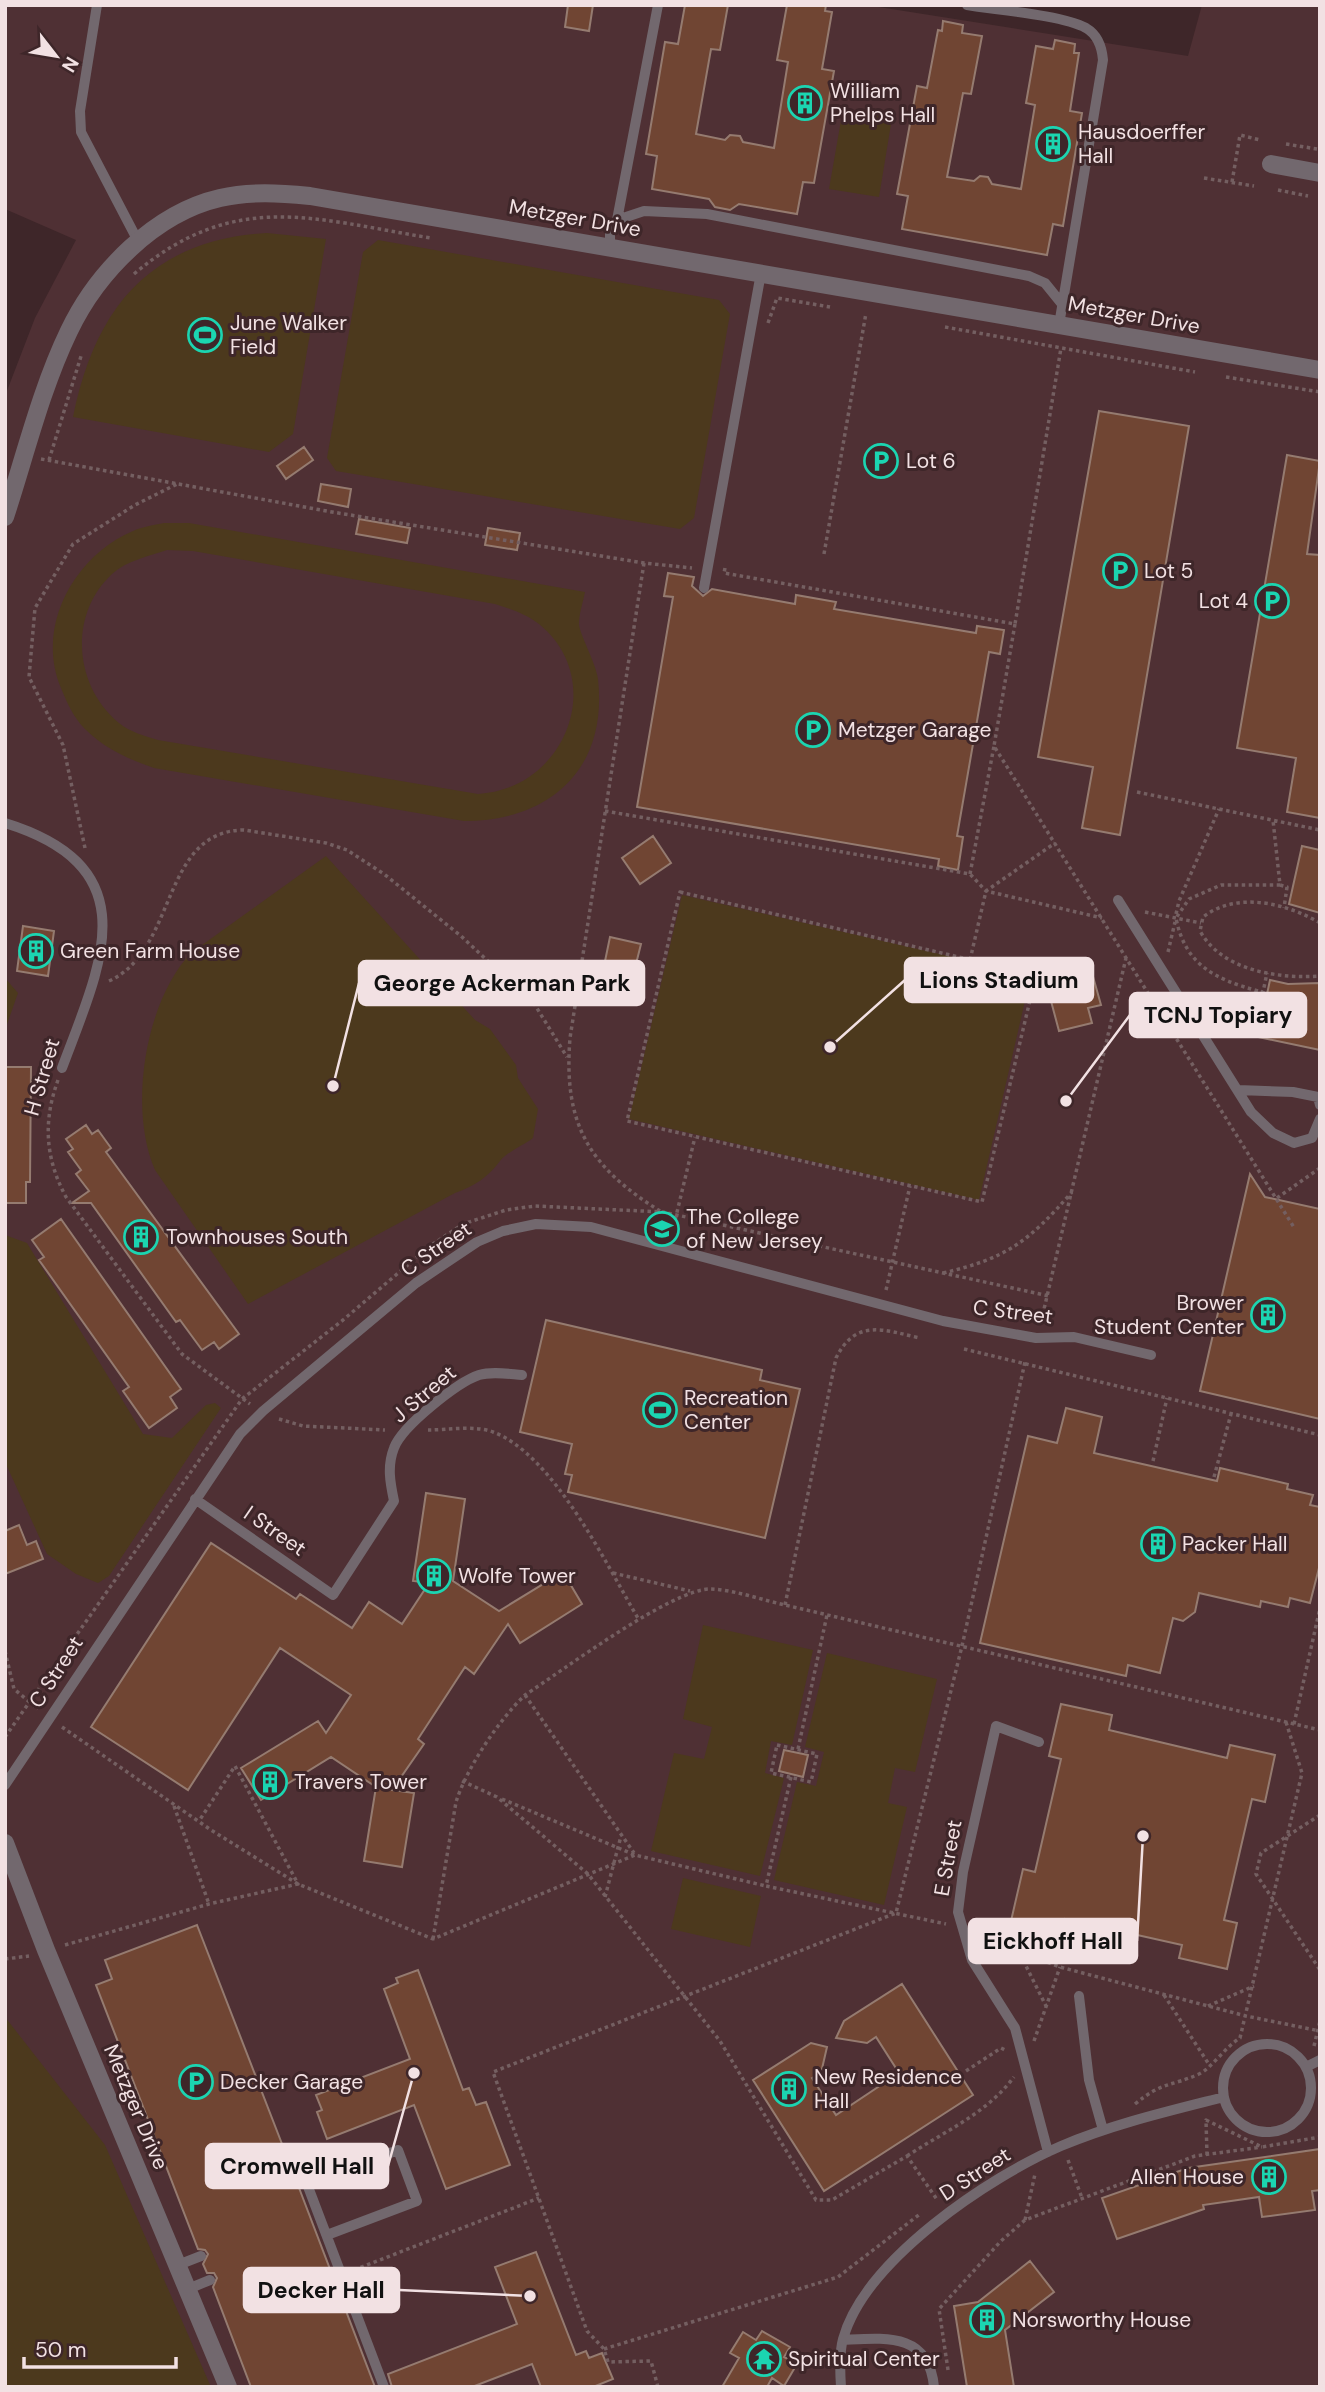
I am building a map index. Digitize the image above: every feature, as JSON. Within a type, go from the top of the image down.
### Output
[{"type":"street","points":[[1271,164],[1320,173]]},
{"type":"street","name":"Metzger Drive","points":[[5,517],[69,331],[94,288],[116,260],[139,243],[187,211],[219,198],[276,192],[1320,370]]},
{"type":"street","name":"Metzger Drive","points":[[5,1843],[46,1950],[229,2387]]},
{"type":"lane","points":[[97,5],[80,111],[81,132],[139,243]]},
{"type":"lane","points":[[610,247],[610,232],[617,220],[658,5]]},
{"type":"lane","points":[[967,5],[1072,23],[1095,36],[1102,49],[1103,60],[1059,325]]},
{"type":"lane","points":[[617,220],[644,211],[706,214],[1029,276],[1045,283],[1062,304]]},
{"type":"lane","points":[[704,588],[761,273]]},
{"type":"lane","name":"H Street","points":[[5,823],[57,846],[88,875],[104,918],[104,942],[92,988],[62,1068]]},
{"type":"lane","points":[[1118,900],[1251,1112],[1273,1133],[1294,1143],[1312,1138],[1320,1119]]},
{"type":"lane","points":[[1238,1090],[1293,1092],[1318,1097],[1320,1105]]},
{"type":"lane","name":"C Street","points":[[5,1785],[240,1434],[263,1411],[416,1283],[477,1242],[503,1231],[536,1224],[591,1227],[943,1321],[1036,1338],[1074,1336],[1151,1355]]},
{"type":"lane","name":"J Street","points":[[333,1595],[394,1501],[388,1472],[394,1446],[407,1430],[460,1383],[482,1374],[522,1375]]},
{"type":"lane","name":"I Street","points":[[195,1499],[333,1595]]},
{"type":"lane","name":"E Street","points":[[1039,1742],[996,1726],[963,1872],[958,1912],[972,1960],[1015,2028],[1048,2152]]},
{"type":"lane","points":[[1079,1996],[1089,2080],[1102,2130]]},
{"type":"lane","points":[[1258,2045],[1279,2046],[1312,2064],[1311,2094],[1299,2118],[1289,2127],[1262,2132],[1249,2129],[1237,2121],[1224,2097],[1227,2070],[1245,2049],[1258,2045]]},
{"type":"lane","name":"D Street","points":[[841,2387],[843,2340],[858,2309],[881,2276],[922,2234],[1010,2173],[1048,2152],[1102,2130],[1224,2097]]},
{"type":"lane","points":[[327,2235],[418,2201],[398,2150],[307,2184],[384,2387]]},
{"type":"lane","points":[[178,2265],[201,2256]]},
{"type":"lane","points":[[188,2289],[210,2280]]},
{"type":"lane","points":[[843,2340],[888,2338],[903,2341],[927,2360],[934,2387]]},
{"type":"path","points":[[1232,182],[1240,135],[1261,139]]},
{"type":"path","points":[[1286,144],[1317,149]]},
{"type":"path","points":[[1204,178],[1254,186]]},
{"type":"path","points":[[1278,190],[1308,196]]},
{"type":"path","points":[[130,278],[178,240],[239,219],[273,216],[303,218],[434,239]]},
{"type":"path","points":[[767,324],[777,299],[841,309]]},
{"type":"path","points":[[853,311],[877,315]]},
{"type":"path","points":[[824,554],[866,313]]},
{"type":"path","points":[[945,327],[1195,372]]},
{"type":"path","points":[[50,460],[60,418],[87,341]]},
{"type":"path","points":[[25,456],[645,563],[724,572],[1015,624],[1061,348]]},
{"type":"path","points":[[1226,377],[1320,392]]},
{"type":"path","points":[[88,875],[63,745],[29,677],[35,608],[74,544],[135,505],[180,483]]},
{"type":"path","points":[[724,572],[727,560]]},
{"type":"path","points":[[645,563],[568,1058],[568,1077],[576,1116],[594,1154],[606,1171],[627,1190],[663,1212]]},
{"type":"path","points":[[970,874],[994,746]]},
{"type":"path","points":[[1137,792],[1320,830]]},
{"type":"path","points":[[1163,971],[1179,901],[1219,809]]},
{"type":"path","points":[[606,811],[970,874],[986,891],[1102,918]]},
{"type":"path","points":[[1273,820],[1280,885]]},
{"type":"path","points":[[92,988],[116,978],[134,964],[146,949],[198,845],[218,833],[244,830],[326,843],[347,850],[384,874],[461,936],[535,1005],[568,1058]]},
{"type":"path","points":[[970,960],[986,891],[1055,843]]},
{"type":"path","points":[[1267,973],[1264,992],[1230,984],[1199,966],[1180,939],[1175,918],[1189,899],[1221,885],[1287,887],[1284,908]]},
{"type":"path","points":[[680,892],[1036,975],[982,1202],[695,1137],[626,1121],[680,892]]},
{"type":"path","points":[[1200,923],[1209,912],[1231,904],[1257,902],[1284,908],[1320,923]]},
{"type":"path","points":[[1143,912],[1200,923]]},
{"type":"path","points":[[1200,923],[1204,937],[1218,952],[1248,968],[1267,973],[1320,976]]},
{"type":"path","points":[[1041,1322],[1126,958]]},
{"type":"path","points":[[1212,1018],[1258,991]]},
{"type":"path","name":"H Street","points":[[62,1068],[47,1128],[56,1179],[165,1335],[201,1370],[250,1404]]},
{"type":"path","points":[[668,1247],[695,1137]]},
{"type":"path","points":[[1277,1198],[1320,1168]]},
{"type":"path","points":[[1311,1174],[1320,1177]]},
{"type":"path","points":[[886,1292],[910,1186]]},
{"type":"path","points":[[941,1274],[997,1258],[1022,1244],[1073,1191]]},
{"type":"path","points":[[5,1737],[242,1399],[343,1320],[430,1246],[463,1224],[506,1210],[535,1206],[663,1212],[1049,1296]]},
{"type":"path","points":[[785,1605],[836,1358],[842,1345],[854,1334],[877,1329],[920,1338]]},
{"type":"path","points":[[964,1349],[1320,1435]]},
{"type":"path","points":[[896,1913],[962,1646],[1025,1362]]},
{"type":"path","points":[[1153,1461],[1167,1398]]},
{"type":"path","points":[[1214,1477],[1231,1413]]},
{"type":"path","points":[[277,1418],[303,1426],[490,1430],[510,1440],[536,1459],[640,1621]]},
{"type":"path","points":[[611,1572],[692,1592]]},
{"type":"path","points":[[433,1939],[456,1802],[462,1781],[513,1706],[525,1695],[640,1621],[692,1592],[712,1589],[785,1605],[1320,1730]]},
{"type":"path","points":[[1294,1724],[1320,1608]]},
{"type":"path","points":[[798,1749],[827,1615]]},
{"type":"path","points":[[1316,1622],[1320,1630]]},
{"type":"path","points":[[5,1651],[14,1689],[38,1709]]},
{"type":"path","points":[[525,1695],[635,1854]]},
{"type":"path","points":[[1126,2106],[1137,2103],[1158,2086],[1199,2074],[1210,2066],[1222,2050],[1240,2038],[1302,1773],[1286,1722]]},
{"type":"path","points":[[58,1724],[173,1804],[298,1884],[433,1939],[635,1854]]},
{"type":"path","points":[[777,1745],[798,1749],[817,1754],[811,1782],[771,1773],[777,1745]]},
{"type":"path","points":[[199,1821],[235,1766],[298,1884]]},
{"type":"path","points":[[766,1886],[791,1777]]},
{"type":"path","points":[[462,1781],[635,1854],[766,1886],[946,1924]]},
{"type":"path","points":[[497,1797],[588,1874],[684,1995],[720,2041],[816,2200],[832,2200],[989,2106],[1017,2072]]},
{"type":"path","points":[[173,1804],[209,1904]]},
{"type":"path","points":[[1320,1815],[1261,1853],[1256,1874],[1320,1970]]},
{"type":"path","points":[[605,1896],[621,1836]]},
{"type":"path","points":[[63,1945],[209,1904],[298,1884]]},
{"type":"path","points":[[658,2387],[651,2361],[608,2362],[604,2349],[587,2331],[493,2072],[896,1913]]},
{"type":"path","points":[[977,1936],[1060,1967],[1246,2016],[1319,2031]]},
{"type":"path","points":[[1020,1952],[1047,2008]]},
{"type":"path","points":[[5,1959],[31,1955]]},
{"type":"path","points":[[1033,2043],[1060,1967]]},
{"type":"path","points":[[1208,2006],[1254,1986]]},
{"type":"path","points":[[1163,1993],[1210,2066]]},
{"type":"path","points":[[1312,2064],[1320,2021]]},
{"type":"path","points":[[966,2071],[1001,2048],[1012,2053]]},
{"type":"path","points":[[1207,2154],[1206,2120],[1262,2147]]},
{"type":"path","points":[[949,2378],[939,2309],[992,2250],[1025,2220],[1163,2166],[1207,2154],[1320,2137]]},
{"type":"path","points":[[907,2156],[938,2201]]},
{"type":"path","points":[[1067,2158],[1082,2198]]},
{"type":"path","points":[[1025,2220],[1036,2173]]},
{"type":"path","points":[[604,2349],[838,2277],[890,2234],[948,2194]]},
{"type":"path","points":[[342,2275],[539,2198]]},
{"type":"shaded area","name":"The College of New Jersey","points":[[5,5],[866,5],[1188,56],[1202,5],[1320,5],[1320,2387],[158,2387],[5,2062],[5,396],[35,318],[76,240],[5,209]]},
{"type":"shaded area","points":[[843,109],[892,118],[879,197],[829,189]]},
{"type":"shaded area","name":"June Walker Field","points":[[267,233],[326,239],[293,434],[269,452],[73,417],[96,343],[113,313],[134,287],[160,266],[190,249],[226,238]]},
{"type":"shaded area","points":[[378,240],[719,300],[730,314],[694,518],[680,529],[336,471],[327,458],[363,252]]},
{"type":"shaded area","points":[[164,523],[189,523],[585,592],[579,624],[597,672],[599,711],[593,739],[583,763],[567,784],[547,800],[495,819],[464,821],[154,768],[117,753],[85,729],[74,715],[61,688],[54,665],[53,641],[57,618],[65,596],[77,576],[93,558],[112,542],[133,531]],"holes":[[[167,550],[193,551],[495,604],[524,615],[539,624],[560,647],[571,673],[573,701],[567,728],[554,753],[534,773],[509,788],[478,794],[158,740],[133,731],[119,723],[104,708],[85,670],[83,629],[88,609],[112,574],[124,566]]]},
{"type":"shaded area","points":[[326,856],[475,1020],[490,1029],[516,1065],[518,1078],[538,1109],[533,1138],[503,1158],[475,1184],[248,1304],[155,1170],[147,1145],[143,1117],[142,1087],[146,1057],[152,1027],[162,999],[175,974],[191,953]]},
{"type":"shaded area","points":[[682,895],[1031,975],[979,1200],[629,1119]]},
{"type":"shaded area","points":[[5,978],[18,993],[5,1030]]},
{"type":"shaded area","points":[[5,1235],[27,1243],[143,1434],[172,1438],[206,1405],[215,1403],[221,1408],[109,1576],[98,1583],[76,1574],[47,1554],[5,1462]]},
{"type":"shaded area","points":[[703,1625],[813,1650],[792,1745],[771,1741],[765,1773],[784,1778],[760,1876],[651,1851],[674,1753],[704,1759],[712,1727],[683,1719]]},
{"type":"shaded area","points":[[827,1653],[937,1679],[915,1772],[895,1768],[888,1803],[907,1807],[884,1905],[774,1880],[797,1782],[816,1786],[824,1752],[805,1747]]},
{"type":"shaded area","points":[[683,1878],[761,1896],[750,1947],[671,1929]]},
{"type":"shaded area","points":[[5,2017],[105,2145],[211,2387],[5,2387]]},
{"type":"building","points":[[568,5],[593,5],[589,31],[565,27]]},
{"type":"building","name":"William Phelps Hall","points":[[685,5],[728,5],[720,50],[711,49],[696,134],[725,140],[730,135],[740,136],[743,142],[774,148],[788,62],[777,60],[787,5],[826,5],[825,11],[832,12],[822,69],[834,71],[814,183],[803,182],[797,214],[739,204],[730,210],[715,207],[709,199],[652,189],[657,156],[646,154],[665,42],[678,44]]},
{"type":"building","name":"Hausdoerffer Hall","points":[[943,21],[963,25],[962,33],[982,36],[971,94],[963,93],[947,177],[974,181],[980,176],[988,177],[992,184],[1021,189],[1035,105],[1026,103],[1036,46],[1053,49],[1055,40],[1075,44],[1074,53],[1079,53],[1070,111],[1082,113],[1063,226],[1053,224],[1047,255],[902,229],[908,196],[897,194],[917,86],[927,88],[938,30],[942,31]]},
{"type":"building","points":[[1099,411],[1189,426],[1120,835],[1082,828],[1093,767],[1038,757]]},
{"type":"building","points":[[304,447],[313,460],[286,479],[277,466]]},
{"type":"building","points":[[1287,455],[1320,461],[1307,554],[1320,555],[1320,818],[1287,812],[1296,758],[1237,748]]},
{"type":"building","points":[[321,484],[351,489],[348,507],[318,501]]},
{"type":"building","points":[[359,519],[410,528],[407,543],[356,534]]},
{"type":"building","points":[[488,528],[520,533],[517,550],[485,545]]},
{"type":"building","name":"Metzger Garage","points":[[668,573],[694,577],[692,586],[703,596],[712,589],[795,604],[796,595],[836,602],[834,609],[976,633],[977,626],[1004,630],[1000,654],[989,652],[957,836],[963,837],[958,870],[938,866],[939,859],[637,807],[673,597],[664,596]]},
{"type":"building","points":[[653,836],[671,863],[640,884],[622,858]]},
{"type":"building","points":[[1302,846],[1320,850],[1320,913],[1289,904]]},
{"type":"building","name":"Green Farm House","points":[[23,926],[54,931],[48,976],[17,971]]},
{"type":"building","points":[[610,937],[641,944],[634,972],[604,966]]},
{"type":"building","points":[[1076,962],[1079,977],[1092,973],[1101,1005],[1088,1008],[1092,1023],[1059,1031],[1043,971]]},
{"type":"building","points":[[1270,980],[1288,984],[1320,983],[1320,1050],[1258,1037]]},
{"type":"building","points":[[5,1067],[31,1067],[30,1182],[26,1182],[26,1203],[5,1203]]},
{"type":"building","name":"Townhouses South","points":[[86,1125],[92,1134],[98,1130],[111,1148],[106,1152],[239,1334],[219,1349],[214,1342],[202,1350],[180,1320],[176,1322],[91,1203],[72,1203],[89,1191],[76,1174],[81,1170],[68,1152],[73,1149],[66,1139]]},
{"type":"building","name":"Brower Student Center","points":[[1250,1174],[1265,1197],[1320,1209],[1320,1419],[1200,1391]]},
{"type":"building","points":[[61,1219],[181,1389],[170,1397],[177,1408],[149,1428],[123,1391],[129,1387],[39,1260],[44,1257],[32,1240]]},
{"type":"building","name":"Recreation Center","points":[[546,1320],[762,1370],[760,1380],[800,1389],[765,1538],[568,1492],[572,1475],[565,1474],[572,1444],[520,1432]]},
{"type":"building","name":"Packer Hall","points":[[1066,1408],[1102,1417],[1094,1453],[1217,1481],[1220,1468],[1288,1484],[1287,1489],[1313,1495],[1310,1505],[1320,1507],[1320,1564],[1310,1603],[1290,1598],[1288,1607],[1261,1601],[1260,1607],[1199,1593],[1195,1612],[1183,1621],[1173,1618],[1160,1673],[1128,1665],[1126,1676],[980,1643],[1028,1436],[1057,1443]]},
{"type":"building","points":[[426,1493],[465,1499],[453,1581],[499,1611],[563,1572],[582,1604],[520,1643],[508,1624],[474,1674],[465,1667],[418,1739],[424,1744],[392,1790],[414,1793],[402,1867],[364,1861],[376,1787],[331,1757],[261,1800],[241,1768],[318,1721],[326,1733],[351,1695],[280,1648],[188,1790],[91,1727],[211,1543],[296,1599],[300,1594],[352,1628],[369,1602],[402,1624],[429,1583],[413,1581]]},
{"type":"building","points":[[19,1525],[27,1545],[36,1541],[43,1559],[5,1574],[5,1531]]},
{"type":"building","points":[[1061,1704],[1112,1715],[1109,1730],[1227,1758],[1230,1745],[1275,1755],[1265,1802],[1252,1799],[1224,1920],[1237,1923],[1227,1969],[1179,1958],[1182,1945],[1097,1926],[1065,1919],[1062,1933],[1011,1921],[1023,1869],[1035,1872],[1061,1759],[1049,1756]]},
{"type":"building","points":[[784,1750],[808,1755],[803,1777],[779,1771]]},
{"type":"building","name":"Decker Garage","points":[[197,1925],[375,2387],[251,2387],[213,2287],[217,2278],[214,2273],[207,2273],[203,2264],[208,2254],[205,2250],[198,2249],[96,1985],[112,1979],[105,1960]]},
{"type":"building","points":[[418,1970],[463,2090],[469,2088],[476,2105],[486,2102],[510,2165],[446,2189],[414,2105],[327,2139],[317,2112],[322,2110],[316,2095],[410,2059],[384,1989],[398,1983],[396,1978]]},
{"type":"building","name":"New Residence Hall","points":[[902,1984],[973,2095],[824,2191],[753,2080],[811,2043],[827,2047],[821,2073],[812,2078],[836,2115],[899,2073],[876,2037],[867,2043],[836,2038],[844,2021]]},
{"type":"building","points":[[1320,2149],[1320,2190],[1312,2191],[1315,2210],[1262,2217],[1259,2197],[1203,2205],[1204,2209],[1117,2239],[1102,2198],[1188,2168]]},
{"type":"building","points":[[536,2252],[576,2355],[586,2351],[589,2358],[602,2353],[613,2379],[593,2387],[541,2387],[532,2364],[472,2387],[392,2387],[388,2374],[517,2324],[495,2267]]},
{"type":"building","name":"Norsworthy House","points":[[1030,2261],[1054,2292],[1005,2330],[1014,2387],[967,2387],[954,2306],[978,2302]]},
{"type":"building","name":"Spiritual Center","points":[[762,2331],[790,2347],[784,2357],[797,2364],[784,2386],[772,2378],[767,2387],[722,2387],[739,2358],[730,2353],[743,2332],[756,2340]]},
{"type":"place","name":"William Phelps Hall","points":[[805,103]]},
{"type":"place","name":"Hausdoerffer Hall","points":[[1053,144]]},
{"type":"place","name":"June Walker Field","points":[[205,335]]},
{"type":"place","name":"Lot 6","points":[[881,461]]},
{"type":"place","name":"Lot 5","points":[[1120,571]]},
{"type":"place","name":"Lot 4","points":[[1272,601]]},
{"type":"place","name":"Metzger Garage","points":[[813,730]]},
{"type":"place","name":"Green Farm House","points":[[36,951]]},
{"type":"place","name":"Lions Stadium","points":[[830,1047]]},
{"type":"place","name":"George Ackerman Park","points":[[333,1086]]},
{"type":"place","name":"TCNJ Topiary","points":[[1066,1101]]},
{"type":"place","name":"The College of New Jersey","points":[[662,1229]]},
{"type":"place","name":"Townhouses South","points":[[141,1237]]},
{"type":"place","name":"Brower Student Center","points":[[1268,1315]]},
{"type":"place","name":"Recreation Center","points":[[660,1410]]},
{"type":"place","name":"Packer Hall","points":[[1158,1544]]},
{"type":"place","name":"Wolfe Tower","points":[[434,1576]]},
{"type":"place","name":"Travers Tower","points":[[270,1782]]},
{"type":"place","name":"Eickhoff Hall","points":[[1143,1836]]},
{"type":"place","name":"Cromwell Hall","points":[[414,2073]]},
{"type":"place","name":"Decker Garage","points":[[196,2082]]},
{"type":"place","name":"New Residence Hall","points":[[789,2089]]},
{"type":"place","name":"Allen House","points":[[1269,2177]]},
{"type":"place","name":"Decker Hall","points":[[530,2296]]},
{"type":"place","name":"Norsworthy House","points":[[987,2320]]},
{"type":"place","name":"Spiritual Center","points":[[764,2359]]}]
